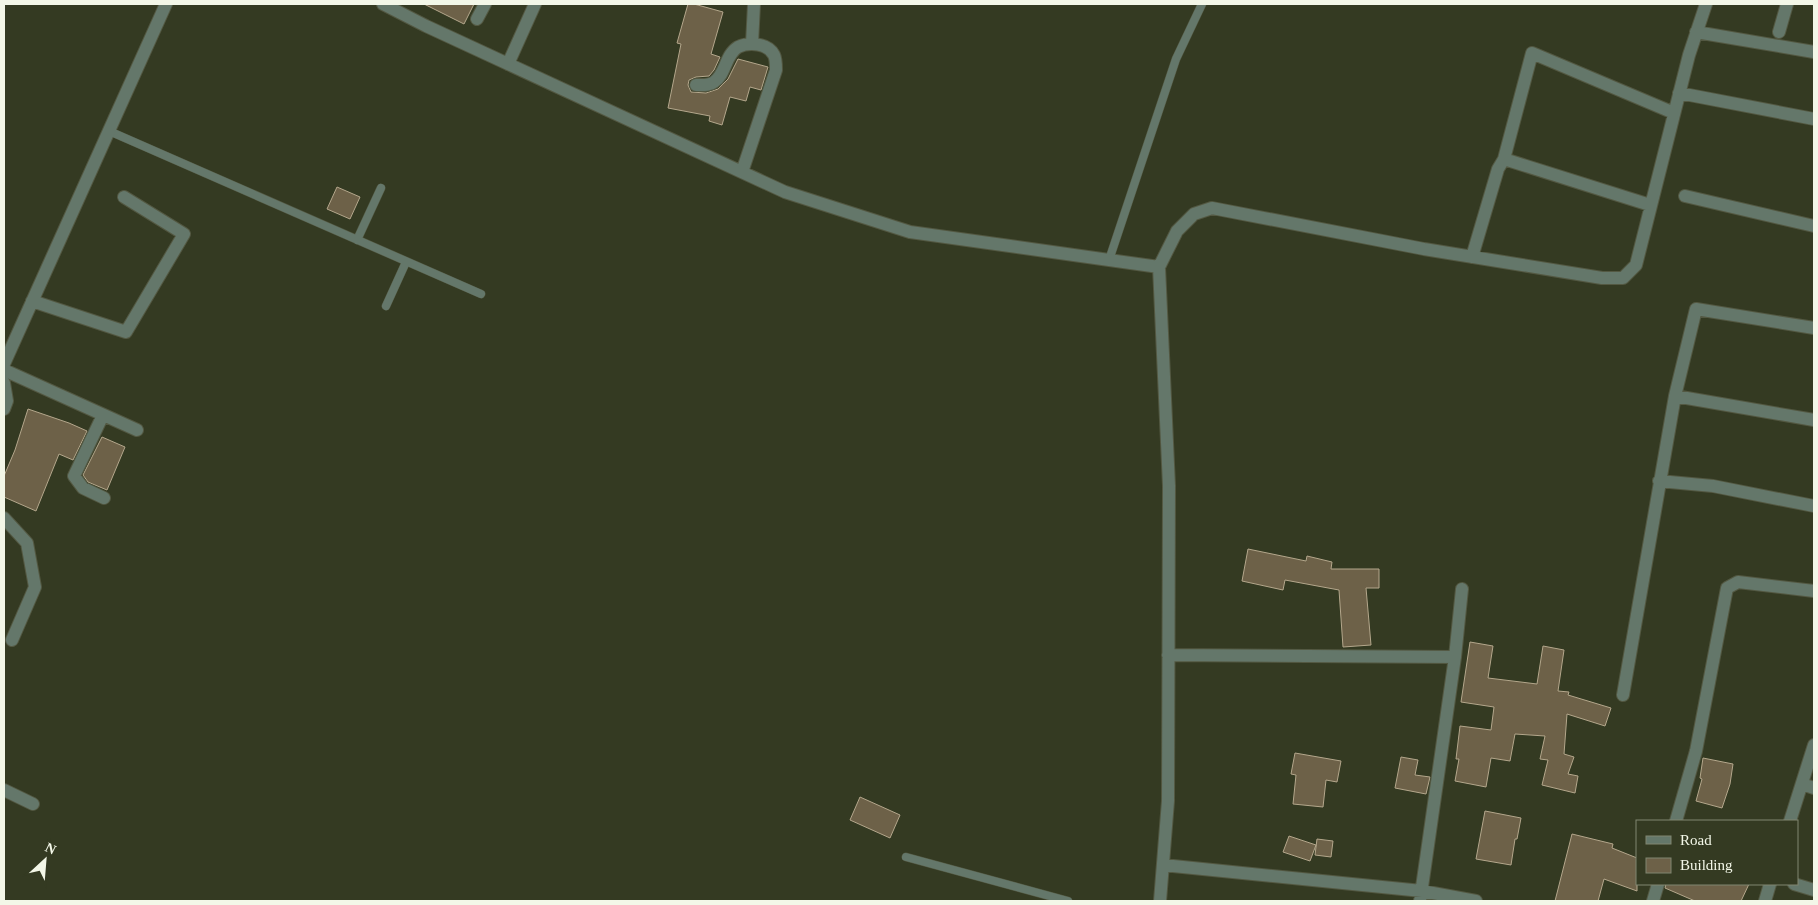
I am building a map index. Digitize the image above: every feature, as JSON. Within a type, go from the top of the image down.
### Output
[{"type":"street","points":[[4,364],[166,4]]},
{"type":"street","points":[[383,4],[426,26],[785,192],[910,232],[1159,267]]},
{"type":"street","points":[[478,19],[485,4]]},
{"type":"street","points":[[508,64],[535,4]]},
{"type":"street","points":[[752,44],[754,4]]},
{"type":"street","points":[[1160,901],[1168,801],[1169,486],[1159,267],[1178,231],[1194,214],[1212,208],[1472,257],[1602,278],[1623,278],[1636,265],[1679,93],[1706,4]]},
{"type":"street","points":[[1779,32],[1788,4]]},
{"type":"street","points":[[1696,32],[1814,52]]},
{"type":"street","points":[[696,85],[710,85],[717,80],[732,53],[739,47],[752,44],[773,52],[776,60],[776,70],[742,172]]},
{"type":"street","points":[[1472,257],[1498,169],[1504,159],[1532,53],[1674,113]]},
{"type":"street","points":[[1679,93],[1814,120]]},
{"type":"street","points":[[1504,159],[1650,205]]},
{"type":"street","points":[[1685,196],[1814,226]]},
{"type":"street","points":[[32,301],[126,332],[184,234],[124,197]]},
{"type":"street","points":[[1623,695],[1675,396],[1696,309],[1814,328]]},
{"type":"street","points":[[4,370],[136,430]]},
{"type":"street","points":[[4,383],[7,401],[4,409]]},
{"type":"street","points":[[1675,396],[1814,420]]},
{"type":"street","points":[[103,415],[74,476],[83,488],[104,498]]},
{"type":"street","points":[[1659,481],[1713,486],[1814,506]]},
{"type":"street","points":[[4,518],[27,543],[35,587],[12,640]]},
{"type":"street","points":[[1676,820],[1696,752],[1728,588],[1738,582],[1814,592]]},
{"type":"street","points":[[1421,896],[1455,657],[1462,589]]},
{"type":"street","points":[[1168,655],[1455,657]]},
{"type":"street","points":[[1790,820],[1814,745]]},
{"type":"street","points":[[1802,784],[1814,788]]},
{"type":"street","points":[[4,790],[33,804]]},
{"type":"street","points":[[1162,865],[1476,901]]},
{"type":"street","points":[[1653,901],[1658,885]]},
{"type":"street","points":[[1765,901],[1770,885]]},
{"type":"street","points":[[1797,885],[1814,890]]},
{"type":"lane","points":[[1109,260],[1176,59],[1202,4]]},
{"type":"lane","points":[[109,130],[481,294]]},
{"type":"lane","points":[[357,240],[381,188]]},
{"type":"lane","points":[[386,306],[406,262]]},
{"type":"lane","points":[[906,857],[1068,901]]},
{"type":"building","points":[[424,4],[474,4],[464,24]]},
{"type":"building","points":[[688,4],[723,12],[711,54],[720,57],[709,76],[696,77],[689,80],[688,85],[691,92],[706,93],[718,89],[728,79],[738,59],[768,67],[761,90],[750,87],[746,101],[730,97],[722,125],[709,121],[710,116],[668,108],[681,44],[677,43]]},
{"type":"building","points":[[337,187],[360,197],[350,219],[327,209]]},
{"type":"building","points":[[28,409],[87,431],[73,460],[59,454],[36,511],[4,497],[4,476],[15,450]]},
{"type":"building","points":[[102,437],[125,447],[107,490],[88,482],[83,475]]},
{"type":"building","points":[[1248,549],[1306,561],[1307,556],[1332,562],[1331,569],[1379,569],[1379,588],[1366,588],[1371,645],[1343,647],[1339,590],[1285,580],[1283,590],[1242,581]]},
{"type":"building","points":[[1470,642],[1493,646],[1488,678],[1537,684],[1543,646],[1564,650],[1558,691],[1569,692],[1568,695],[1611,708],[1605,726],[1567,714],[1564,754],[1574,757],[1568,774],[1578,776],[1575,793],[1542,785],[1548,760],[1540,759],[1545,736],[1515,734],[1510,761],[1491,758],[1486,787],[1455,781],[1459,759],[1456,759],[1460,726],[1491,730],[1494,707],[1461,702]]},
{"type":"building","points":[[1295,753],[1341,761],[1337,782],[1326,780],[1323,807],[1293,804],[1296,775],[1291,774]]},
{"type":"building","points":[[1401,757],[1418,760],[1415,775],[1430,777],[1426,794],[1395,788]]},
{"type":"building","points":[[1703,758],[1733,764],[1730,784],[1722,808],[1696,801],[1702,779],[1700,778]]},
{"type":"building","points":[[860,797],[900,815],[890,838],[850,820]]},
{"type":"building","points":[[1485,811],[1521,818],[1511,865],[1476,859]]},
{"type":"building","points":[[1572,834],[1613,844],[1612,848],[1636,858],[1637,891],[1604,879],[1598,901],[1555,901]]},
{"type":"building","points":[[1289,836],[1316,845],[1310,861],[1283,852]]},
{"type":"building","points":[[1317,839],[1333,841],[1331,857],[1315,855]]},
{"type":"building","points":[[1666,885],[1749,885],[1741,901],[1695,901],[1665,888]]}]
